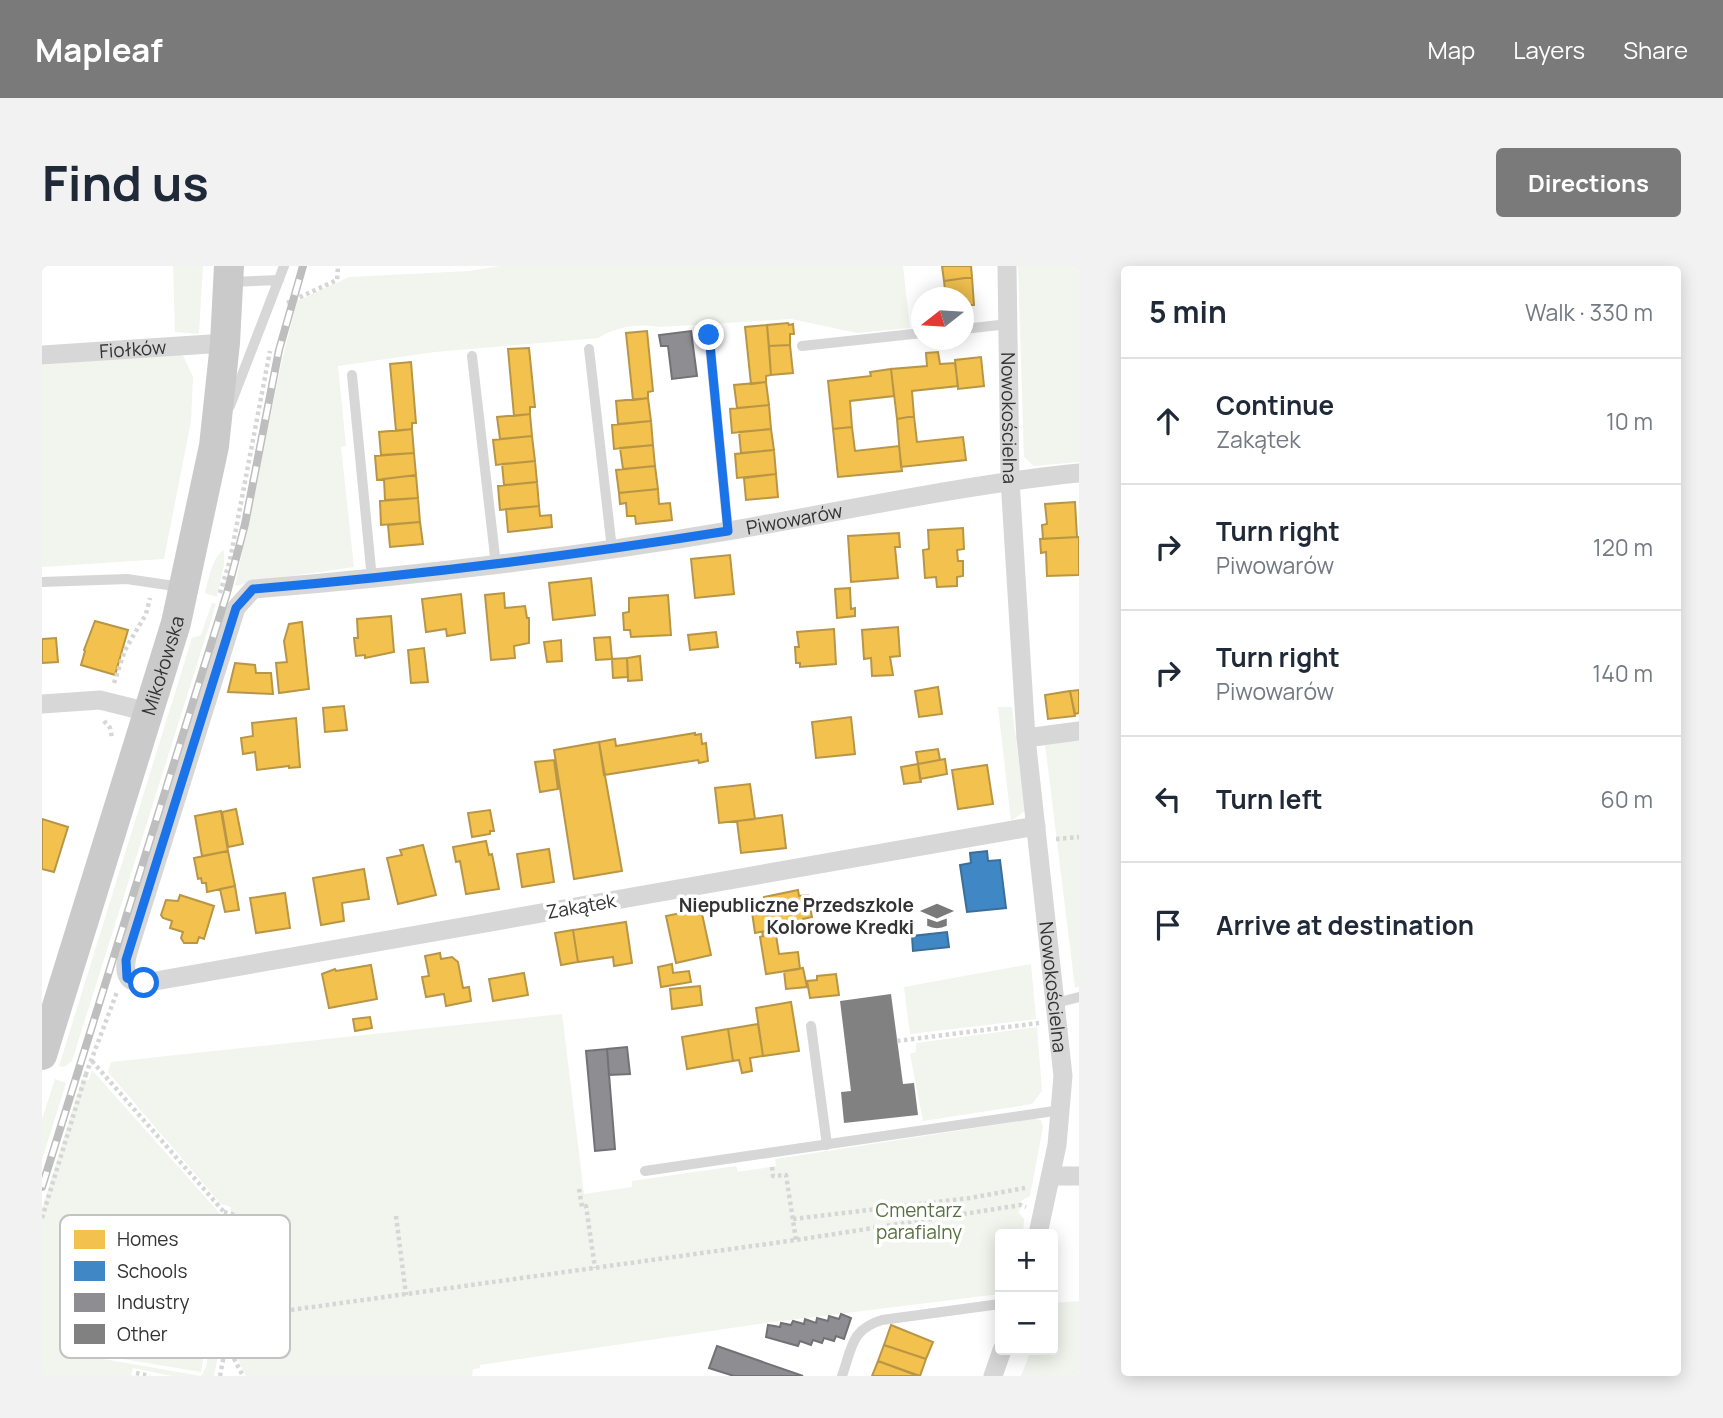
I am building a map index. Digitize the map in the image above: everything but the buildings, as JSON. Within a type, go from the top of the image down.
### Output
[{"type":"main road","name":"Mikołowska","points":[[42,1055],[47,1021],[148,712],[185,587],[214,446],[229,274]]},
{"type":"street","name":"Nowokościelna","points":[[1007,266],[1010,480],[1026,738],[1063,1076],[1062,1110],[1052,1176],[1039,1229]]},
{"type":"street","name":"Fiołków","points":[[42,355],[225,343]]},
{"type":"street","name":"Piwowarów","points":[[127,978],[126,960],[236,608],[253,589],[372,579],[612,549],[1010,480],[1079,473]]},
{"type":"street","points":[[42,704],[100,700],[148,712]]},
{"type":"street","points":[[1026,738],[1079,732]]},
{"type":"street","name":"Zakątek","points":[[127,978],[144,983],[1036,826]]},
{"type":"street","points":[[1052,1176],[1079,1176]]},
{"type":"street","points":[[993,1376],[1000,1355]]},
{"type":"lane","points":[[214,446],[284,266]]},
{"type":"lane","points":[[229,274],[279,280]]},
{"type":"lane","points":[[974,328],[1008,324]]},
{"type":"lane","points":[[802,346],[911,334]]},
{"type":"lane","points":[[709,335],[728,531]]},
{"type":"lane","points":[[589,349],[612,549]]},
{"type":"lane","points":[[472,356],[496,565]]},
{"type":"lane","points":[[352,375],[372,579]]},
{"type":"lane","points":[[42,582],[127,579],[185,587]]},
{"type":"lane","points":[[1057,1012],[1079,997]]},
{"type":"lane","points":[[811,1026],[827,1145]]},
{"type":"lane","points":[[645,1171],[1062,1110]]},
{"type":"lane","points":[[842,1376],[856,1336],[869,1324],[893,1318],[995,1305]]},
{"type":"path","points":[[280,307],[337,280],[338,266]]},
{"type":"path","points":[[218,600],[230,560],[271,347]]},
{"type":"path","points":[[108,751],[112,738],[110,728],[101,718],[99,688],[113,684],[125,650],[146,614],[154,581]]},
{"type":"path","points":[[42,1218],[86,1074],[117,991],[127,978]]},
{"type":"path","points":[[897,1041],[1057,1012]]},
{"type":"path","points":[[92,1061],[224,1215]]},
{"type":"path","points":[[78,1073],[86,1074]]},
{"type":"path","points":[[772,1167],[773,1176],[786,1175],[796,1240]]},
{"type":"path","points":[[793,1219],[970,1198],[1025,1188]]},
{"type":"path","points":[[579,1189],[582,1207],[586,1206],[596,1268]]},
{"type":"path","points":[[290,1310],[796,1240],[1021,1205],[1044,1212]]},
{"type":"path","points":[[224,1212],[233,1215]]},
{"type":"path","points":[[396,1216],[406,1295]]},
{"type":"path","points":[[220,1376],[223,1358]]},
{"type":"path","points":[[234,1358],[243,1376]]},
{"type":"path","points":[[135,1373],[150,1376]]},
{"type":"green space","points":[[173,266],[203,266],[199,334],[175,332]]},
{"type":"green space","points":[[500,266],[903,266],[910,328],[857,333],[791,319],[635,326],[612,331],[598,338],[435,352],[338,366],[346,446],[341,447],[354,567],[235,586],[282,360],[297,301],[349,277],[469,271]]},
{"type":"green space","points":[[1018,266],[1079,266],[1079,462],[1034,466],[1024,457]]},
{"type":"green space","points":[[182,353],[193,377],[191,421],[164,559],[42,567],[42,365]]},
{"type":"green space","points":[[224,550],[224,565],[217,597],[205,593],[213,564]]},
{"type":"green space","points":[[212,603],[216,604],[72,1061],[64,1067],[59,1066],[192,638],[201,635]]},
{"type":"green space","points":[[998,707],[1012,707],[1025,811],[1011,821]]},
{"type":"green space","points":[[1079,740],[1079,986],[1075,988],[1045,744]]},
{"type":"green space","points":[[1031,964],[1036,1019],[910,1034],[904,987]]},
{"type":"green space","name":"Cmentarz parafialny","points":[[562,1014],[584,1194],[632,1187],[632,1181],[736,1166],[738,1172],[776,1166],[775,1159],[1034,1119],[1041,1120],[1043,1127],[1030,1196],[1021,1201],[1019,1213],[1024,1219],[1023,1229],[995,1229],[995,1295],[765,1323],[480,1365],[480,1368],[473,1369],[472,1376],[246,1376],[237,1358],[290,1358],[290,1215],[230,1215],[231,1207],[221,1204],[108,1072],[111,1062]]},
{"type":"green space","points":[[1037,1027],[1042,1091],[1032,1104],[923,1121],[910,1054],[916,1052],[916,1043]]},
{"type":"green space","points":[[92,1070],[221,1215],[60,1215],[60,1358],[98,1358],[201,1376],[172,1376],[133,1368],[131,1375],[135,1376],[42,1376],[42,1209],[82,1079],[89,1080]]},
{"type":"green space","points":[[55,1079],[66,1083],[42,1160],[42,1119]]},
{"type":"green space","points":[[1079,1301],[1079,1376],[1021,1376],[1029,1355],[1058,1355],[1058,1303]]},
{"type":"green space","points":[[117,1358],[203,1358],[201,1372]]},
{"type":"green space","points":[[208,1358],[217,1358],[214,1376],[201,1376]]},
{"type":"railway","points":[[42,1187],[227,593],[245,524],[279,350],[303,266]]},
{"type":"place","name":"Niepubliczne Przedszkole Kolorowe Kredki","points":[[937,916]]},
{"type":"route","points":[[144,983],[127,978],[126,960],[236,608],[253,589],[496,565],[728,531],[709,335]]}]
